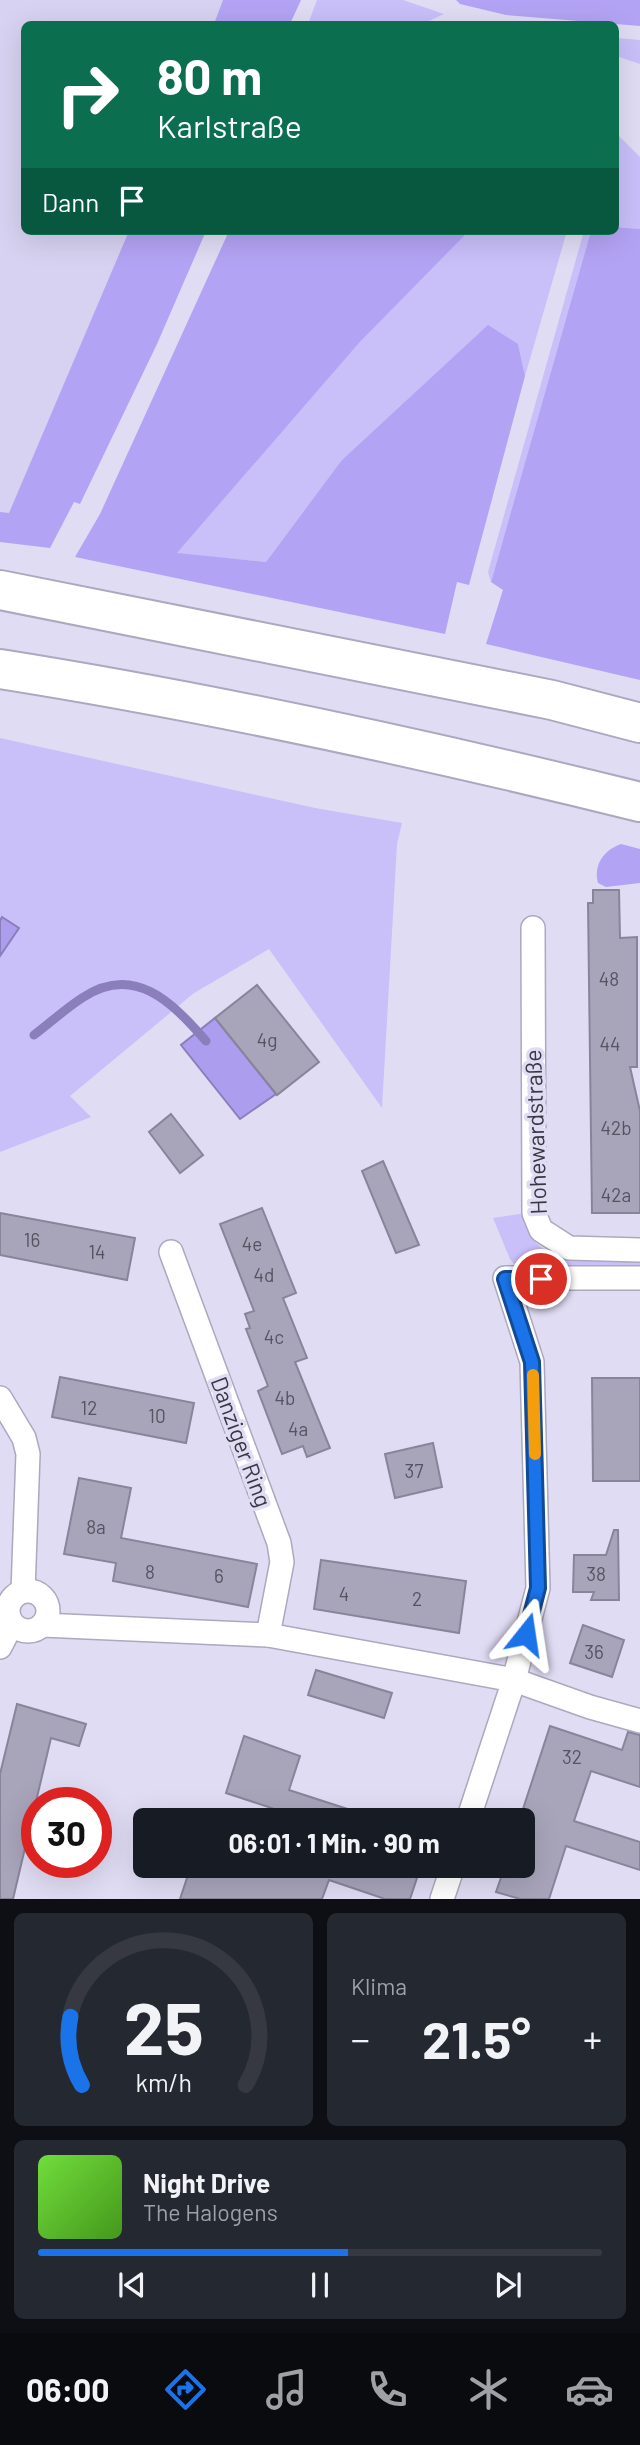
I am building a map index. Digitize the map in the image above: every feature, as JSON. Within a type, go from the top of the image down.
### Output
[{"type":"highway","points":[[0,590],[525,695],[640,723]]},
{"type":"highway","points":[[0,669],[288,722],[640,802]]},
{"type":"street","name":"Hohewardstraße","points":[[533,928],[534,1213],[541,1230],[569,1248],[640,1250]]},
{"type":"street","name":"Danziger Ring","points":[[171,1252],[279,1543],[282,1562],[268,1635]]},
{"type":"street","points":[[472,1808],[514,1680],[538,1588],[532,1362],[505,1279],[640,1278]]},
{"type":"street","points":[[0,1398],[24,1437],[28,1454],[23,1591]]},
{"type":"street","points":[[42,1625],[48,1613],[46,1600],[36,1592],[23,1591],[12,1599],[8,1611],[12,1623],[18,1628],[30,1631],[42,1625],[268,1635],[514,1680],[590,1707],[640,1721]]},
{"type":"street","points":[[0,1647],[12,1623]]},
{"type":"street","points":[[442,1899],[449,1878]]},
{"type":"shaded area","points":[[0,0],[249,0],[240,21],[21,21],[21,235],[147,235],[19,523],[0,520]]},
{"type":"shaded area","points":[[223,0],[301,0],[291,21],[215,21]]},
{"type":"shaded area","points":[[317,0],[403,0],[444,14],[429,21],[309,21]]},
{"type":"shaded area","points":[[456,0],[640,0],[640,26],[619,24],[619,21],[579,21],[506,15],[460,4]]},
{"type":"shaded area","points":[[619,38],[640,40],[640,64],[619,57]]},
{"type":"shaded area","points":[[619,136],[640,157],[640,229],[619,227]]},
{"type":"shaded area","points":[[619,227],[640,229],[640,680],[486,644],[503,590],[491,582],[590,235],[619,235]]},
{"type":"shaded area","points":[[127,235],[204,235],[157,344],[80,504],[74,502],[50,548],[0,542],[0,512],[9,513]]},
{"type":"shaded area","points":[[227,235],[465,235],[359,343],[177,553],[266,562],[341,461],[488,325],[518,344],[525,376],[469,585],[457,582],[445,634],[75,557],[100,514]]},
{"type":"shaded area","points":[[465,235],[566,235],[525,376],[518,344],[341,461],[266,562],[176,554],[359,343]]},
{"type":"shaded area","points":[[583,235],[590,235],[491,582],[488,572]]},
{"type":"shaded area","points":[[0,738],[315,808],[402,823],[397,844],[382,1108],[269,949],[194,993],[70,1096],[91,1117],[0,1152]]},
{"type":"shaded area","points":[[621,844],[640,849],[640,883],[606,887],[598,883],[599,864],[605,854]]},
{"type":"shaded area","points":[[2,917],[19,928],[0,956],[0,921]]},
{"type":"shaded area","points":[[215,1018],[276,1094],[240,1119],[181,1045]]},
{"type":"shaded area","points":[[526,1213],[530,1234],[545,1250],[640,1258],[640,1265],[515,1265],[493,1218]]},
{"type":"building","points":[[593,890],[619,890],[620,938],[637,937],[637,1067],[630,1067],[640,1111],[640,1213],[592,1213],[588,903],[593,903]]},
{"type":"building","points":[[257,985],[319,1062],[277,1095],[215,1018]]},
{"type":"building","points":[[171,1114],[203,1155],[180,1173],[149,1132]]},
{"type":"building","points":[[383,1161],[419,1245],[396,1253],[362,1171]]},
{"type":"building","points":[[262,1208],[296,1293],[283,1298],[307,1358],[295,1362],[330,1448],[307,1457],[303,1446],[282,1454],[258,1391],[268,1386],[246,1329],[250,1328],[245,1314],[254,1311],[220,1224]]},
{"type":"building","points":[[0,1213],[135,1238],[127,1280],[0,1255]]},
{"type":"building","points":[[60,1377],[194,1403],[186,1443],[52,1417]]},
{"type":"building","points":[[592,1378],[640,1378],[640,1481],[593,1481]]},
{"type":"building","points":[[433,1443],[442,1487],[395,1498],[385,1454]]},
{"type":"building","points":[[79,1478],[131,1488],[121,1538],[257,1564],[248,1607],[113,1581],[116,1563],[64,1554]]},
{"type":"building","points":[[614,1530],[618,1530],[619,1600],[591,1600],[594,1592],[573,1592],[574,1555],[606,1555]]},
{"type":"building","points":[[321,1560],[466,1581],[459,1633],[314,1609]]},
{"type":"building","points":[[583,1625],[624,1640],[612,1677],[570,1663]]},
{"type":"building","points":[[316,1670],[392,1693],[384,1718],[308,1695]]},
{"type":"building","points":[[17,1704],[86,1724],[79,1746],[51,1738],[39,1787],[21,1787],[21,1865],[13,1899],[0,1899],[0,1774]]},
{"type":"building","points":[[550,1726],[622,1750],[628,1732],[640,1735],[640,1787],[591,1771],[574,1821],[640,1842],[640,1870],[566,1846],[549,1899],[520,1899],[496,1892],[501,1878],[535,1878],[535,1808],[523,1808]]},
{"type":"building","points":[[244,1736],[300,1756],[289,1790],[344,1808],[272,1808],[226,1793]]},
{"type":"building","points":[[187,1878],[417,1878],[410,1899],[385,1899],[329,1880],[322,1899],[180,1899]]},
{"type":"waterway","points":[[34,1035],[82,998],[101,988],[119,984],[135,986],[166,1001],[206,1041]]},
{"type":"slow traffic","points":[[533,1375],[535,1454]]},
{"type":"route","points":[[526,1634],[538,1588],[532,1362],[505,1279],[541,1279]]}]
